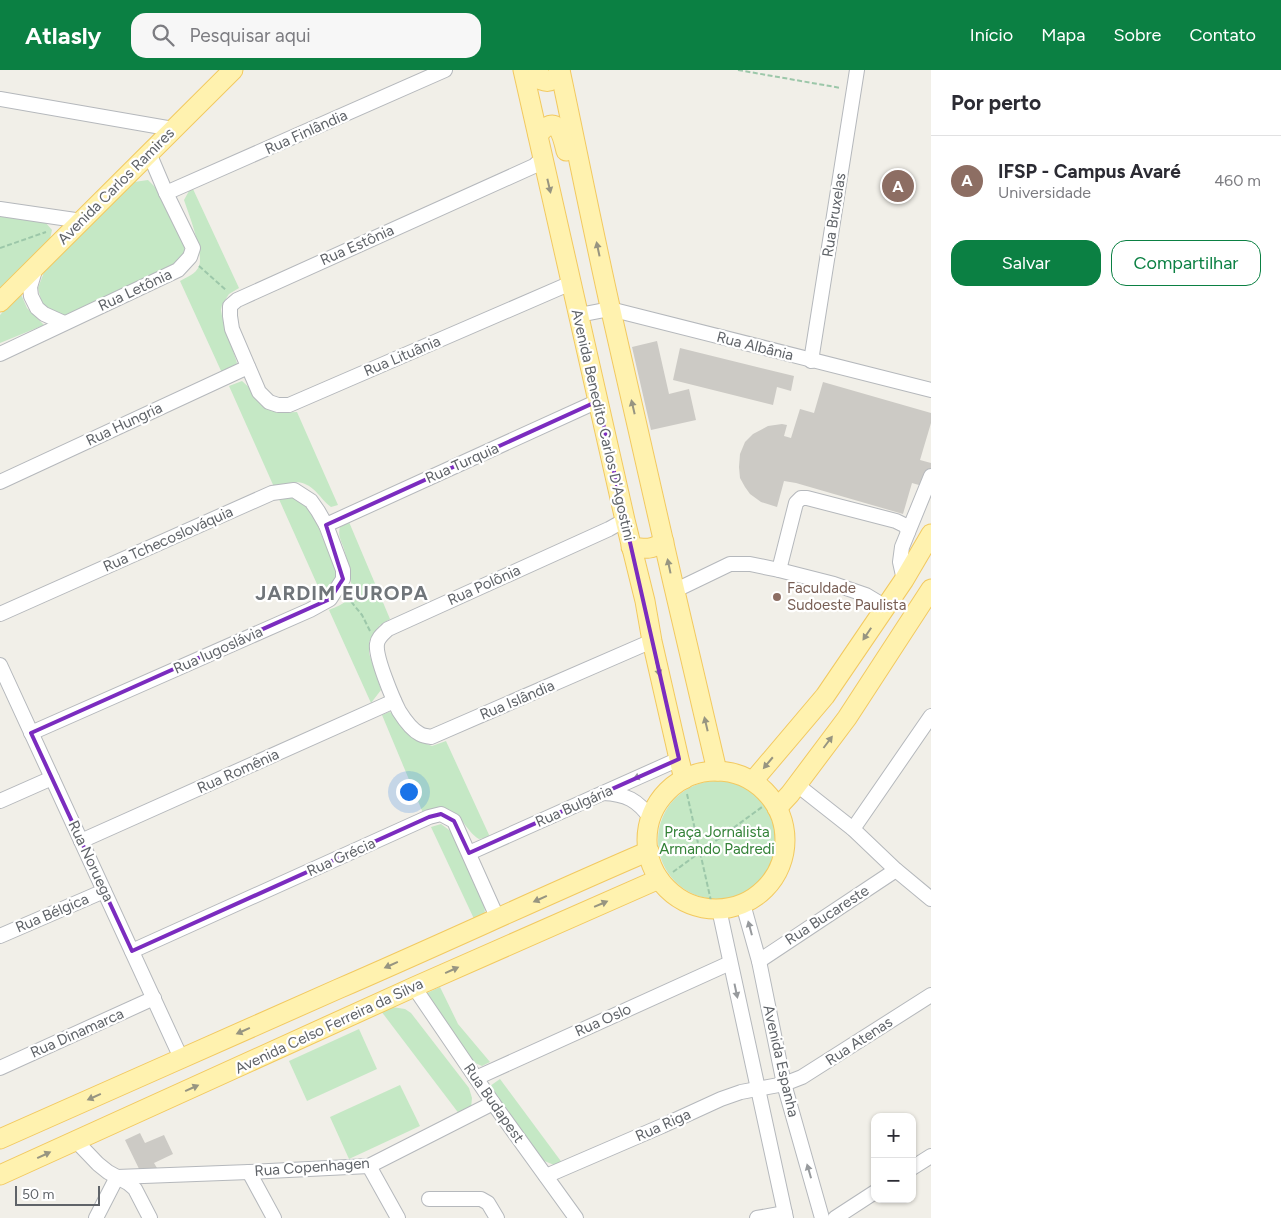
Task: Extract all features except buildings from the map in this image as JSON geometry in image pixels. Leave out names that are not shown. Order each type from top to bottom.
[{"type":"main road","name":"Avenida Carlos Ramires","points":[[0,302],[233,70]]},
{"type":"main road","name":"Avenida Benedito Carlos D'Agostini","points":[[523,70],[684,779]]},
{"type":"main road","points":[[538,70],[541,80],[546,82],[557,76],[560,70]]},
{"type":"main road","points":[[560,70],[610,309],[674,590],[718,771]]},
{"type":"main road","points":[[538,134],[549,125],[558,128],[574,171],[582,176]]},
{"type":"main road","points":[[753,781],[825,696],[904,580],[931,534]]},
{"type":"main road","points":[[631,547],[654,548],[664,542]]},
{"type":"main road","points":[[774,804],[796,784],[847,718],[927,594],[909,580],[904,580]]},
{"type":"main road","points":[[645,602],[654,591],[663,588],[674,590]]},
{"type":"main road","points":[[718,771],[734,774],[753,781],[765,792],[774,804],[784,830],[784,853],[777,874],[762,892],[743,904],[732,908],[716,909],[702,908],[685,902],[671,892],[660,880],[652,866],[648,851],[648,835],[651,819],[658,803],[670,789],[684,779],[700,773],[718,771]]},
{"type":"main road","name":"Avenida Celso Ferreira da Silva","points":[[0,1139],[648,851]]},
{"type":"main road","name":"Avenida Celso Ferreira da Silva","points":[[0,1175],[414,987],[660,880]]},
{"type":"main road","points":[[338,989],[334,1001],[338,1012],[344,1016],[351,1016]]},
{"type":"main road","points":[[283,1012],[295,1016],[302,1025],[298,1040]]},
{"type":"street","name":"Rua Finlândia","points":[[166,193],[445,70]]},
{"type":"street","name":"Rua Bruxelas","points":[[812,360],[857,70]]},
{"type":"street","points":[[0,100],[173,129]]},
{"type":"street","points":[[148,153],[193,248],[190,257]]},
{"type":"street","name":"Rua Estônia","points":[[237,300],[534,166],[543,158]]},
{"type":"street","points":[[0,209],[82,221]]},
{"type":"street","name":"Rua Letônia","points":[[0,354],[178,270],[190,257]]},
{"type":"street","points":[[36,266],[30,287],[37,308],[44,314],[64,323]]},
{"type":"street","name":"Rua Lituânia","points":[[248,367],[259,392],[269,402],[278,405],[289,405],[571,283]]},
{"type":"street","points":[[237,300],[230,306],[232,329],[248,367]]},
{"type":"street","name":"Rua Albânia","points":[[578,315],[610,309],[931,390]]},
{"type":"street","name":"Rua Hungria","points":[[0,482],[248,367]]},
{"type":"street","name":"Rua Turquia","points":[[326,525],[598,401]]},
{"type":"street","points":[[904,580],[900,556],[902,547],[931,476]]},
{"type":"street","name":"Rua Tchecoslováquia","points":[[0,614],[272,493],[294,490],[311,501],[326,525]]},
{"type":"street","points":[[779,570],[796,503],[801,498],[896,521],[906,526],[908,532]]},
{"type":"street","name":"Rua Polônia","points":[[376,646],[380,636],[388,629],[625,520]]},
{"type":"street","points":[[326,525],[343,570],[343,579],[330,599]]},
{"type":"street","points":[[674,590],[730,564],[750,564],[834,584],[866,595],[886,607]]},
{"type":"street","name":"Rua Iugoslávia","points":[[31,733],[310,610],[330,599]]},
{"type":"street","name":"Rua Islândia","points":[[394,701],[400,713],[415,730],[421,735],[431,737],[652,641]]},
{"type":"street","points":[[376,646],[378,658],[394,701]]},
{"type":"street","name":"Rua Noruega","points":[[1,668],[181,1058]]},
{"type":"street","name":"Rua Romênia","points":[[81,841],[394,701]]},
{"type":"street","points":[[853,829],[931,716]]},
{"type":"street","name":"Rua Bulgária","points":[[469,854],[679,759]]},
{"type":"street","points":[[0,801],[52,778]]},
{"type":"street","points":[[796,784],[853,829],[896,870],[931,899]]},
{"type":"street","points":[[602,793],[617,794],[634,800],[644,808],[651,819]]},
{"type":"street","name":"Rua Grécia","points":[[132,952],[429,817],[441,814],[454,821],[497,917]]},
{"type":"street","name":"Rua Bucareste","points":[[759,960],[896,870]]},
{"type":"street","name":"Rua Bélgica","points":[[0,936],[104,891]]},
{"type":"street","name":"Avenida Espanha","points":[[743,904],[759,960],[784,1084],[822,1218]]},
{"type":"street","name":"Avenida Espanha","points":[[716,909],[730,963],[785,1215]]},
{"type":"street","name":"Rua Oslo","points":[[476,1078],[730,963]]},
{"type":"street","name":"Rua Budapest","points":[[414,987],[493,1103],[576,1218]]},
{"type":"street","name":"Rua Atenas","points":[[784,1084],[802,1077],[931,995]]},
{"type":"street","name":"Rua Dinamarca","points":[[0,1068],[154,998]]},
{"type":"street","name":"Rua Riga","points":[[546,1176],[721,1099],[741,1092],[784,1084]]},
{"type":"street","name":"Rua Copenhagen","points":[[117,1178],[369,1166],[493,1103]]},
{"type":"street","points":[[75,1140],[98,1164],[135,1189],[150,1218]]},
{"type":"street","points":[[916,1165],[931,1156]]},
{"type":"street","points":[[369,1166],[398,1218]]},
{"type":"street","points":[[249,1172],[274,1218]]},
{"type":"street","points":[[96,1218],[117,1178]]},
{"type":"street","points":[[835,1218],[871,1195]]},
{"type":"street","points":[[430,1199],[481,1199],[488,1203],[497,1218]]},
{"type":"street","points":[[757,1218],[785,1215]]},
{"type":"path","points":[[738,70],[854,90]]},
{"type":"path","points":[[0,248],[46,234],[44,228]]},
{"type":"path","points":[[190,257],[237,300]]},
{"type":"path","points":[[330,599],[349,599],[362,615],[376,646]]},
{"type":"path","points":[[684,779],[700,852],[716,909]]},
{"type":"path","points":[[660,880],[774,804]]},
{"type":"highlighted area","points":[[598,401],[679,759],[469,853],[454,821],[441,814],[429,817],[132,951],[31,733],[330,599],[343,579],[326,525]]},
{"type":"green space","points":[[148,180],[159,191],[183,239],[185,252],[178,264],[63,316],[54,314],[42,304],[38,288],[44,272],[134,182]]},
{"type":"green space","points":[[193,189],[239,288],[229,294],[221,310],[237,363],[235,368],[222,373],[180,281],[196,271],[200,260],[195,234],[184,200],[189,191]]},
{"type":"green space","points":[[0,215],[45,222],[52,230],[49,243],[0,290]]},
{"type":"green space","points":[[20,292],[27,308],[44,325],[0,343],[0,315]]},
{"type":"green space","points":[[242,381],[277,413],[297,412],[338,505],[331,507],[304,483],[294,482],[274,487],[229,386]]},
{"type":"green space","points":[[278,497],[293,497],[311,509],[337,573],[333,581],[321,593]]},
{"type":"green space","points":[[349,522],[390,619],[380,625],[369,642],[369,653],[381,690],[371,703],[329,610],[345,602],[351,594],[350,572],[339,532],[340,527]]},
{"type":"green space","points":[[389,712],[395,714],[422,742],[432,746],[446,741],[490,837],[479,839],[457,815],[446,808],[423,813],[382,715]]},
{"type":"green space","name":"Praça Jornalista Armando Padredi","points":[[717,781],[740,786],[759,798],[771,817],[776,840],[771,863],[759,882],[740,894],[717,899],[694,894],[675,882],[663,863],[658,840],[663,817],[675,798],[694,786]]},
{"type":"green space","points":[[441,824],[457,836],[484,898],[485,915],[475,921],[431,827]]},
{"type":"green space","points":[[440,987],[458,1024],[490,1062],[482,1066],[466,1059],[427,1004],[427,993]]},
{"type":"green space","points":[[392,1007],[405,1009],[411,1013],[469,1088],[472,1098],[471,1108],[460,1115],[381,1011]]},
{"type":"green space","points":[[359,1029],[377,1069],[307,1101],[289,1061]]},
{"type":"green space","points":[[500,1079],[563,1164],[554,1165],[542,1160],[491,1095],[490,1086]]},
{"type":"green space","points":[[400,1085],[420,1126],[349,1159],[330,1117]]},
{"type":"place","name":"IFSP - Campus Avaré","points":[[898,186]]},
{"type":"place","name":"Faculdade Sudoeste Paulista","points":[[777,597]]},
{"type":"district","name":"JARDIM EUROPA","points":[[342,593]]}]
